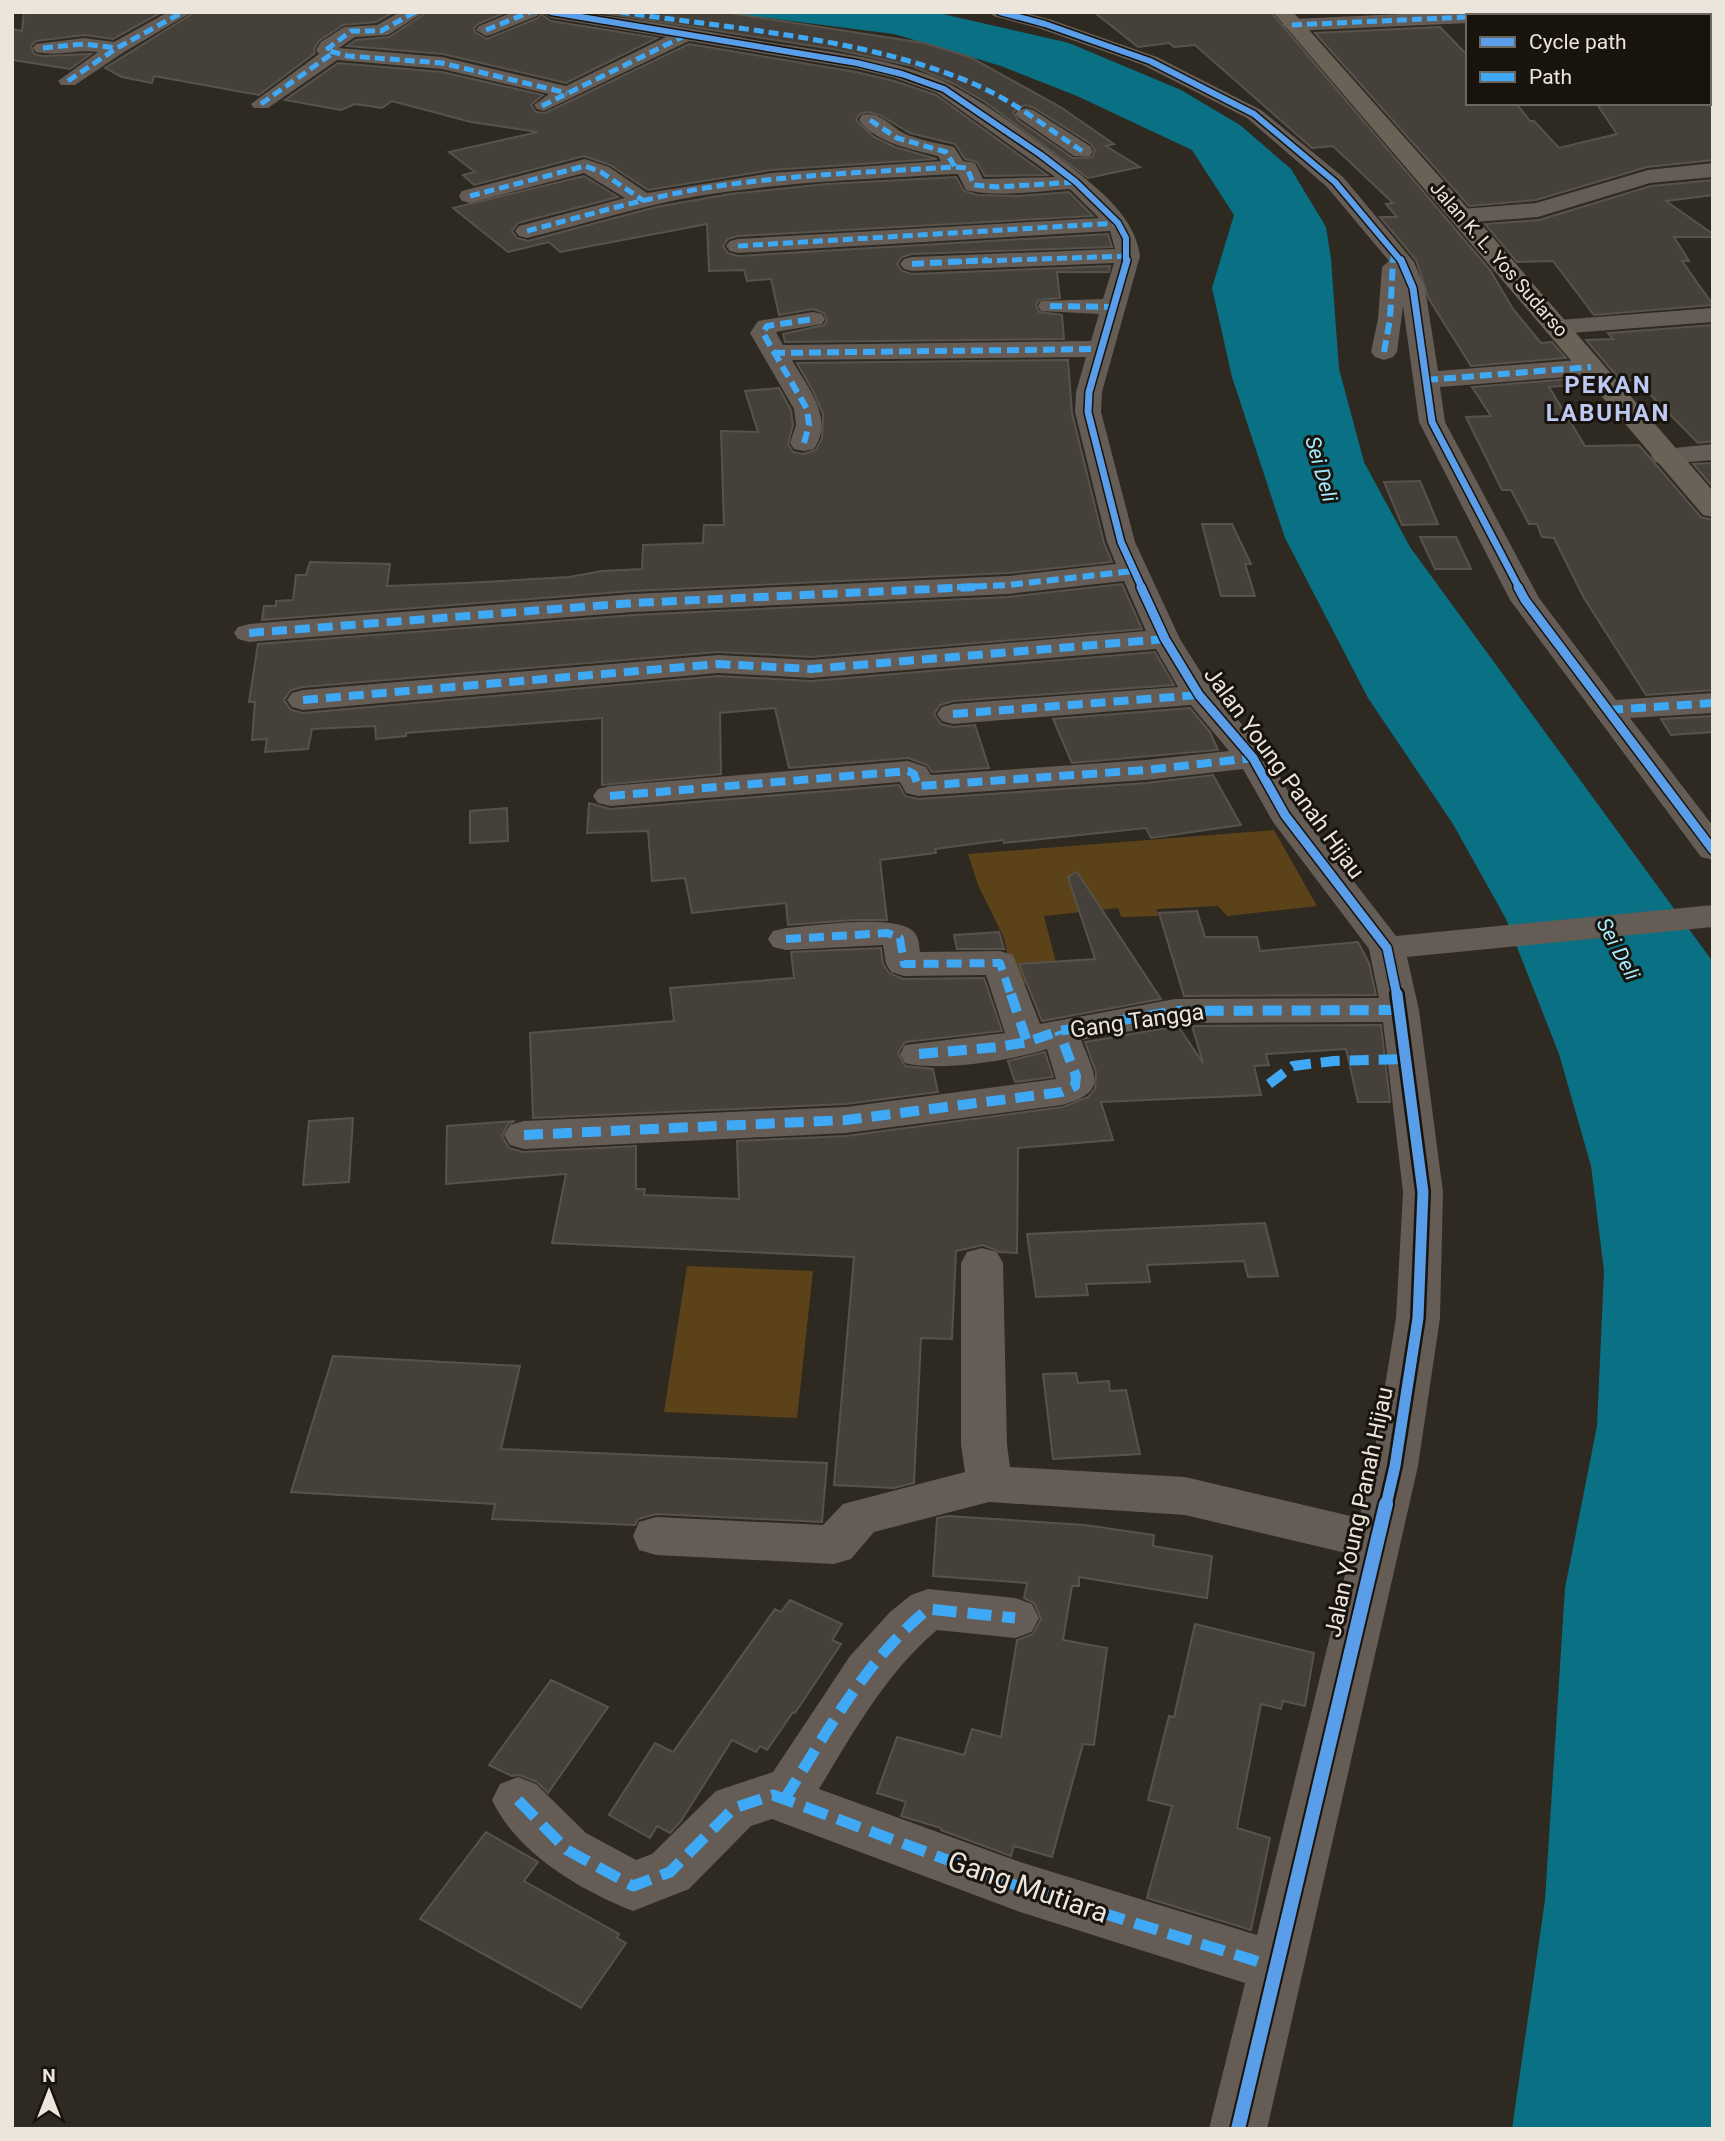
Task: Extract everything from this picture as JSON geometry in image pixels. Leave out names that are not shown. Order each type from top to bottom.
[{"type":"highway","name":"Jalan K. L. Yos Sudarso","points":[[1287,18],[1462,216],[1713,509]]},
{"type":"street","points":[[68,81],[117,47],[183,12]]},
{"type":"street","points":[[415,12],[381,31],[348,32],[326,50],[333,53],[461,66],[504,74],[567,93]]},
{"type":"street","points":[[486,30],[530,12]]},
{"type":"street","points":[[551,12],[857,63],[902,74],[944,89],[1079,166]]},
{"type":"street","points":[[620,12],[778,35],[910,63],[971,83],[1079,166],[1118,223],[1126,238],[1128,256],[912,264]]},
{"type":"street","points":[[1000,12],[1045,24],[1150,61],[1254,114],[1335,182],[1394,251],[1413,288],[1432,422],[1525,600],[1713,850]]},
{"type":"street","points":[[1651,12],[1674,14]]},
{"type":"street","points":[[1287,18],[1466,18]]},
{"type":"street","points":[[542,106],[687,35]]},
{"type":"street","points":[[43,48],[84,44],[117,47]]},
{"type":"street","points":[[261,104],[333,53]]},
{"type":"street","points":[[870,120],[897,138],[946,152],[955,167]]},
{"type":"street","points":[[470,196],[585,166],[601,172],[644,201]]},
{"type":"street","points":[[527,231],[644,201],[749,183],[955,167],[967,168],[974,184],[997,187],[1079,166]]},
{"type":"street","points":[[1462,216],[1538,210],[1648,177],[1713,170]]},
{"type":"street","points":[[738,246],[1118,223]]},
{"type":"street","points":[[1384,352],[1390,319],[1394,251]]},
{"type":"street","name":"Jalan Young Panah Hijau","points":[[1128,256],[1100,349],[1089,392],[1088,412],[1121,542],[1165,639],[1199,695],[1253,758],[1285,814],[1401,946],[1400,1010],[1423,1192],[1418,1318],[1395,1466],[1238,2129]]},
{"type":"street","points":[[1050,306],[1112,307]]},
{"type":"street","points":[[1558,327],[1713,315]]},
{"type":"street","points":[[804,443],[809,425],[807,410],[763,334],[767,326],[813,319]]},
{"type":"street","points":[[773,353],[1100,349]]},
{"type":"street","points":[[1426,380],[1591,367]]},
{"type":"street","points":[[1665,456],[1713,452]]},
{"type":"street","points":[[249,633],[633,603],[1008,585],[1133,571]]},
{"type":"street","points":[[303,699],[718,664],[811,669],[1165,639]]},
{"type":"street","points":[[953,715],[1199,695]]},
{"type":"street","points":[[1608,710],[1713,703]]},
{"type":"street","points":[[610,796],[908,771],[914,774],[918,786],[1146,770],[1253,758]]},
{"type":"street","points":[[1401,946],[1713,916]]},
{"type":"street","points":[[524,1135],[846,1120],[1062,1092],[1075,1086],[1076,1076],[1043,1037],[1000,962],[904,964],[900,938],[887,933],[786,939]]},
{"type":"street","name":"Gang Tangga","points":[[919,1054],[1043,1037],[1175,1011],[1400,1010]]},
{"type":"street","points":[[982,1263],[984,1445],[989,1484]]},
{"type":"street","points":[[656,1536],[834,1545],[859,1517],[989,1484],[1185,1496],[1315,1525],[1376,1544]]},
{"type":"street","points":[[519,1800],[567,1850],[632,1886],[670,1872],[734,1808],[773,1795],[784,1800],[849,1699],[904,1626],[928,1609],[1015,1618]]},
{"type":"street","name":"Gang Mutiara","points":[[784,1800],[1020,1887],[1275,1967]]},
{"type":"shaded area","points":[[1274,830],[1317,906],[1227,916],[1218,906],[1157,909],[1158,916],[1121,917],[1118,908],[1044,916],[1061,982],[1014,984],[1004,938],[978,885],[968,854]]},
{"type":"shaded area","points":[[687,1266],[813,1271],[797,1418],[664,1412]]},
{"type":"water","name":"Sei Deli","points":[[720,12],[934,12],[1069,43],[1181,90],[1240,125],[1291,169],[1326,227],[1339,369],[1364,462],[1410,547],[1713,962],[1713,2129],[1512,2129],[1545,1900],[1565,1588],[1597,1426],[1604,1271],[1591,1166],[1559,1054],[1506,919],[1453,824],[1368,698],[1285,538],[1232,377],[1212,288],[1234,215],[1192,150],[1077,96],[1001,66],[894,34]]},
{"type":"building","points":[[24,12],[162,12],[113,39],[84,35],[36,41],[31,46],[34,54],[43,56],[91,54],[70,69],[12,60],[12,29],[22,31]]},
{"type":"building","points":[[195,12],[394,12],[376,22],[343,25],[319,41],[314,49],[315,53],[259,95],[154,76],[152,83],[122,77],[105,68]]},
{"type":"building","points":[[427,12],[506,12],[474,28],[475,32],[487,39],[538,18],[541,14],[551,21],[657,38],[566,83],[443,54],[347,46],[356,40],[389,37]]},
{"type":"building","points":[[597,12],[723,12],[924,43],[970,57],[1062,108],[1114,144],[1106,146],[1140,167],[1088,178],[985,102],[954,84],[912,66],[838,50]],"holes":[[[1025,105],[1091,144],[1095,150],[1092,157],[1073,158],[1018,120],[1013,112]]]},
{"type":"building","points":[[1094,12],[1271,12],[1490,270],[1513,309],[1541,343],[1552,342],[1566,358],[1471,366],[1429,299],[1416,260],[1380,217],[1397,217],[1386,204],[1393,203],[1333,146],[1312,148],[1195,45],[1174,47],[1169,43],[1138,47]]},
{"type":"building","points":[[1440,27],[1466,54],[1466,105],[1518,105],[1530,121],[1534,121],[1559,148],[1617,134],[1597,105],[1713,103],[1713,160],[1647,167],[1536,200],[1469,206],[1315,33]]},
{"type":"building","points":[[689,44],[856,72],[936,95],[1047,175],[985,176],[977,162],[965,159],[955,144],[910,133],[880,115],[868,112],[860,114],[856,120],[874,137],[895,147],[937,159],[771,170],[648,190],[610,165],[584,156],[474,185],[463,175],[475,172],[449,152],[538,132],[471,122],[392,101],[382,108],[355,104],[341,110],[285,100],[338,63],[442,72],[543,95],[531,105],[536,112],[545,113]]},
{"type":"building","points":[[584,176],[618,197],[518,223],[512,231],[517,238],[528,241],[656,207],[730,194],[826,184],[956,177],[964,191],[978,195],[1018,196],[1069,192],[1093,216],[738,236],[728,239],[723,246],[728,253],[738,256],[1108,234],[1112,247],[912,254],[902,257],[897,264],[902,271],[912,274],[1110,266],[1109,272],[1057,272],[1060,298],[1039,300],[1036,305],[1039,312],[1062,315],[1064,339],[785,342],[783,334],[824,325],[827,320],[824,313],[813,309],[779,315],[771,279],[747,281],[744,270],[709,271],[707,224],[560,252],[549,242],[508,252],[453,208]]},
{"type":"building","points":[[1713,180],[1713,195],[1666,201],[1713,234],[1713,237],[1674,237],[1689,261],[1682,261],[1713,305],[1594,315],[1553,261],[1517,262],[1485,224],[1539,220],[1651,186]]},
{"type":"building","points":[[1713,325],[1713,441],[1698,443],[1636,380],[1621,381],[1586,340],[1613,339],[1608,333]]},
{"type":"building","points":[[1068,360],[1072,413],[1104,543],[1112,562],[1008,573],[633,591],[262,620],[264,606],[276,606],[276,601],[293,600],[296,575],[306,575],[310,562],[390,564],[387,586],[465,583],[569,577],[602,571],[642,569],[643,545],[703,543],[704,525],[724,525],[721,431],[758,432],[745,391],[779,388],[791,410],[793,425],[788,444],[793,452],[803,454],[816,450],[822,438],[823,414],[797,363]]},
{"type":"building","points":[[1583,378],[1587,384],[1549,387],[1585,446],[1639,445],[1701,517],[1713,520],[1713,690],[1646,695],[1584,598],[1554,538],[1542,537],[1537,524],[1529,524],[1511,490],[1502,490],[1466,417],[1491,416],[1472,387]]},
{"type":"building","points":[[1713,463],[1713,487],[1693,464]]},
{"type":"building","points":[[1420,481],[1438,524],[1402,525],[1384,482]]},
{"type":"building","points":[[1202,524],[1232,524],[1251,564],[1245,564],[1255,596],[1221,596]]},
{"type":"building","points":[[1420,537],[1456,537],[1471,569],[1435,569]]},
{"type":"building","points":[[1122,584],[1142,629],[811,657],[718,652],[303,687],[291,690],[284,700],[291,710],[303,713],[718,676],[811,681],[1155,652],[1174,685],[953,701],[940,705],[934,714],[941,724],[953,727],[975,725],[989,768],[932,772],[927,765],[908,758],[789,768],[775,708],[720,713],[721,774],[602,785],[602,718],[406,733],[406,736],[376,739],[375,726],[312,729],[308,749],[265,752],[267,739],[252,740],[255,702],[249,702],[258,644],[633,615],[1008,597]]},
{"type":"building","points":[[1190,708],[1210,732],[1218,750],[1072,763],[1053,719]]},
{"type":"building","points":[[1713,716],[1713,732],[1671,735],[1661,719]]},
{"type":"building","points":[[1213,775],[1241,825],[1151,838],[1146,828],[1004,843],[1003,840],[880,860],[887,920],[788,925],[786,903],[692,913],[685,878],[652,881],[648,831],[587,833],[589,803],[610,809],[899,785],[905,796],[918,799],[1146,783]]},
{"type":"building","points":[[507,808],[508,841],[470,843],[470,811]]},
{"type":"building","points":[[1077,872],[1161,999],[1042,1021],[1019,964],[1095,959],[1068,877]]},
{"type":"building","points":[[1197,911],[1205,937],[1257,937],[1260,951],[1358,942],[1369,963],[1376,995],[1184,996],[1159,913]]},
{"type":"building","points":[[999,932],[1004,949],[957,949],[954,935]]},
{"type":"building","points":[[881,948],[883,964],[889,973],[903,979],[984,978],[1002,1031],[905,1042],[898,1053],[905,1066],[933,1069],[938,1092],[846,1104],[533,1118],[530,1033],[674,1021],[670,988],[794,978],[791,952]]},
{"type":"building","points":[[1381,1025],[1390,1102],[1358,1102],[1346,1049],[1266,1054],[1269,1065],[1254,1066],[1261,1095],[1101,1102],[1113,1140],[1018,1148],[1017,1253],[1000,1252],[983,1245],[956,1251],[952,1339],[921,1338],[914,1483],[894,1488],[834,1485],[854,1257],[552,1243],[566,1174],[446,1184],[447,1126],[515,1121],[508,1124],[502,1136],[509,1148],[523,1152],[636,1146],[636,1189],[645,1189],[644,1195],[739,1199],[737,1141],[846,1136],[1063,1107],[1088,1097],[1095,1089],[1096,1072],[1085,1042],[1178,1026],[1203,1063],[1192,1026]]},
{"type":"building","points":[[1045,1052],[1053,1077],[1015,1082],[1008,1061]]},
{"type":"building","points":[[353,1118],[349,1182],[303,1185],[309,1121]]},
{"type":"building","points":[[1265,1223],[1278,1276],[1248,1277],[1244,1261],[1147,1265],[1150,1282],[1086,1284],[1088,1295],[1036,1297],[1027,1234]]},
{"type":"building","points":[[333,1356],[520,1366],[501,1449],[827,1463],[822,1522],[656,1514],[638,1519],[635,1525],[492,1519],[495,1504],[291,1492]]},
{"type":"building","points":[[1076,1373],[1078,1383],[1109,1381],[1110,1391],[1126,1390],[1140,1454],[1053,1459],[1043,1374]]},
{"type":"building","points":[[948,1516],[1085,1525],[1154,1535],[1153,1546],[1212,1556],[1207,1598],[1079,1577],[1079,1586],[1072,1586],[1063,1640],[1107,1648],[1094,1745],[1083,1744],[1052,1857],[1014,1846],[1011,1856],[941,1828],[901,1816],[906,1802],[877,1793],[897,1737],[964,1755],[972,1729],[1001,1737],[1017,1640],[1033,1634],[1041,1619],[1034,1603],[1024,1598],[1027,1583],[933,1576],[937,1518]]},
{"type":"building","points":[[790,1600],[842,1624],[832,1640],[841,1644],[767,1750],[760,1746],[756,1752],[732,1740],[681,1821],[670,1833],[657,1826],[650,1838],[609,1815],[655,1743],[673,1752],[775,1609],[781,1612]]},
{"type":"building","points":[[1195,1624],[1314,1653],[1305,1706],[1283,1701],[1281,1709],[1261,1704],[1237,1828],[1270,1838],[1251,1930],[1147,1898],[1172,1806],[1148,1800],[1169,1716],[1174,1717]]},
{"type":"building","points":[[551,1680],[608,1707],[548,1793],[537,1782],[519,1775],[512,1776],[489,1765]]},
{"type":"building","points":[[486,1832],[538,1862],[524,1881],[619,1934],[617,1938],[626,1943],[581,2008],[420,1919]]},
{"type":"marked path","points":[[68,81],[117,48],[183,12]]},
{"type":"marked path","points":[[415,12],[381,31],[351,31],[326,50],[348,56],[442,63],[567,93]]},
{"type":"marked path","points":[[486,30],[530,12]]},
{"type":"marked path","points":[[620,12],[841,46],[927,68],[984,88],[1082,151]]},
{"type":"marked path","points":[[1651,12],[1674,14]]},
{"type":"marked path","points":[[1292,25],[1466,17]]},
{"type":"marked path","points":[[542,106],[686,35]]},
{"type":"marked path","points":[[43,48],[84,44],[117,48]]},
{"type":"marked path","points":[[261,104],[333,53]]},
{"type":"marked path","points":[[870,120],[897,138],[946,152],[955,167]]},
{"type":"marked path","points":[[470,196],[585,166],[601,172],[644,201]]},
{"type":"marked path","points":[[527,231],[662,196],[734,184],[808,176],[955,167],[967,168],[974,185],[997,187],[1076,182]]},
{"type":"marked path","points":[[738,246],[1118,223]]},
{"type":"marked path","points":[[1384,352],[1390,319],[1393,254]]},
{"type":"marked path","points":[[912,264],[1128,256]]},
{"type":"marked path","points":[[1050,306],[1112,307]]},
{"type":"marked path","points":[[804,443],[809,425],[807,409],[763,333],[767,326],[813,319]]},
{"type":"marked path","points":[[773,353],[1100,349]]},
{"type":"marked path","points":[[1426,380],[1591,367]]},
{"type":"marked path","points":[[249,633],[633,603],[1008,585],[1133,571]]},
{"type":"marked path","points":[[303,700],[718,664],[811,669],[1165,639]]},
{"type":"marked path","points":[[953,714],[1199,695]]},
{"type":"marked path","points":[[1608,710],[1713,703]]},
{"type":"marked path","points":[[610,796],[908,771],[914,774],[918,786],[1146,770],[1253,758]]},
{"type":"marked path","points":[[786,939],[887,933],[900,938],[904,964],[1000,963],[1027,1042]]},
{"type":"marked path","points":[[919,1054],[998,1047],[1027,1042],[1059,1031],[1175,1011],[1400,1010]]},
{"type":"marked path","points":[[524,1135],[846,1120],[1062,1092],[1075,1086],[1076,1076],[1059,1031]]},
{"type":"marked path","points":[[1269,1084],[1293,1066],[1334,1061],[1406,1059]]},
{"type":"marked path","points":[[784,1800],[867,1671],[907,1626],[928,1609],[1015,1618]]},
{"type":"marked path","points":[[518,1800],[567,1850],[633,1886],[670,1872],[734,1808],[773,1795],[1020,1887],[1275,1967]]},
{"type":"cycle path","points":[[551,12],[857,63],[902,74],[944,89],[1041,155],[1076,182],[1118,223],[1126,238],[1128,256],[1089,392],[1088,412],[1121,542],[1165,639],[1199,695],[1253,758],[1285,815],[1387,948],[1400,1010],[1423,1192],[1418,1318],[1395,1466],[1238,2129]]},
{"type":"cycle path","points":[[1000,12],[1045,24],[1150,61],[1254,114],[1335,182],[1378,231],[1402,262],[1413,288],[1432,422],[1525,600],[1713,850]]},
{"type":"district","name":"PEKAN LABUHAN","points":[[1608,399]]}]
